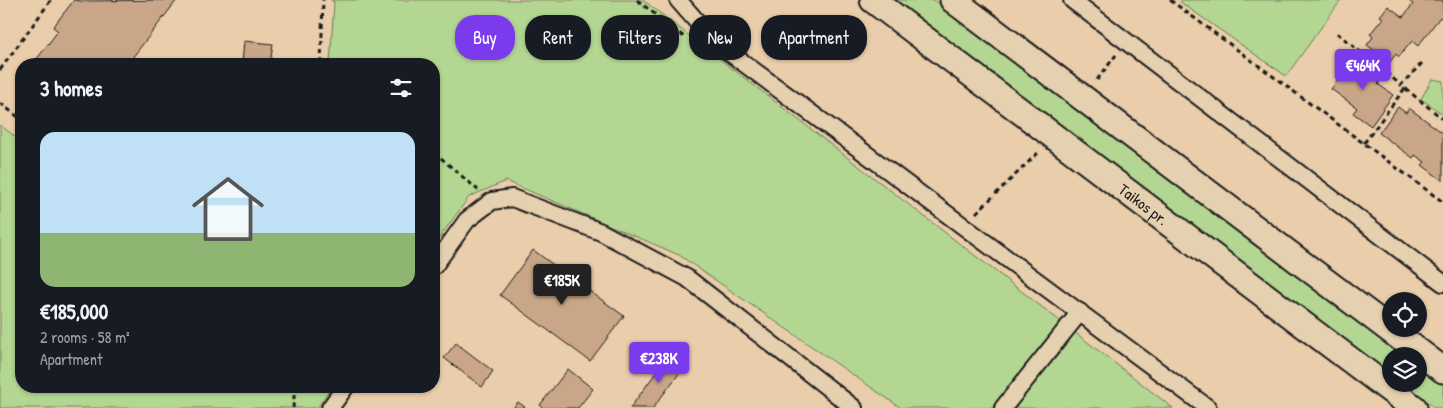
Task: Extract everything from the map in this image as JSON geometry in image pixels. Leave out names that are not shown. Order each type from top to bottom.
[{"type":"main road","name":"Taikos pr.","points":[[873,0],[1414,408]]},
{"type":"main road","points":[[953,0],[1443,370]]},
{"type":"street","points":[[678,0],[691,15]]},
{"type":"street","points":[[1072,0],[1255,142],[1443,283]]},
{"type":"street","points":[[740,60],[1208,408]]},
{"type":"street","points":[[440,258],[467,220],[492,201],[512,198],[601,232],[687,278],[854,408]]},
{"type":"street","points":[[1003,408],[1080,312]]},
{"type":"street","points":[[330,408],[341,393]]},
{"type":"path","points":[[0,70],[51,0]]},
{"type":"path","points":[[321,58],[323,0]]},
{"type":"path","points":[[637,0],[689,41]]},
{"type":"path","points":[[1170,0],[1443,202]]},
{"type":"path","points":[[1338,33],[1443,119]]},
{"type":"path","points":[[1401,85],[1422,63]]},
{"type":"path","points":[[1364,143],[1405,88]]},
{"type":"path","points":[[0,103],[15,114]]},
{"type":"path","points":[[440,157],[492,201]]},
{"type":"path","points":[[292,408],[293,393]]},
{"type":"green space","points":[[331,0],[643,0],[662,15],[601,15],[601,60],[679,60],[679,28],[689,35],[689,60],[721,60],[1173,408],[901,408],[679,255],[506,181],[469,197],[440,237],[440,58],[330,58],[334,2]]},
{"type":"green space","points":[[894,0],[934,0],[1395,347],[1382,347],[1382,368]]},
{"type":"green space","points":[[1182,0],[1341,0],[1286,76],[1180,2]]},
{"type":"green space","points":[[1432,79],[1443,81],[1443,114],[1421,99]]},
{"type":"green space","points":[[0,125],[15,136],[15,393],[327,393],[317,408],[0,408]]},
{"type":"green space","points":[[1427,371],[1443,383],[1443,408],[1435,408],[1414,392],[1427,392]]},
{"type":"building","points":[[74,0],[177,0],[132,58],[38,58],[58,31],[53,27]]},
{"type":"building","points":[[1410,0],[1443,0],[1443,19],[1440,17],[1418,46],[1412,41],[1399,57],[1396,54],[1390,62],[1367,45],[1373,37],[1370,34],[1383,18],[1380,16],[1388,6],[1403,17],[1413,4]]},
{"type":"building","points":[[244,41],[273,44],[271,58],[243,58]]},
{"type":"building","points":[[1355,57],[1383,77],[1378,84],[1393,95],[1371,126],[1353,113],[1357,108],[1331,89]]},
{"type":"building","points":[[1398,107],[1406,113],[1409,108],[1443,133],[1443,181],[1422,165],[1425,162],[1415,155],[1413,158],[1379,133]]},
{"type":"building","points":[[533,250],[624,316],[590,361],[500,295]]},
{"type":"building","points":[[456,343],[493,371],[482,387],[444,358]]},
{"type":"building","points":[[669,355],[684,367],[653,408],[630,408]]},
{"type":"building","points":[[568,369],[593,389],[578,408],[543,408],[540,405]]},
{"type":"building","points":[[518,402],[526,408],[513,408]]}]
